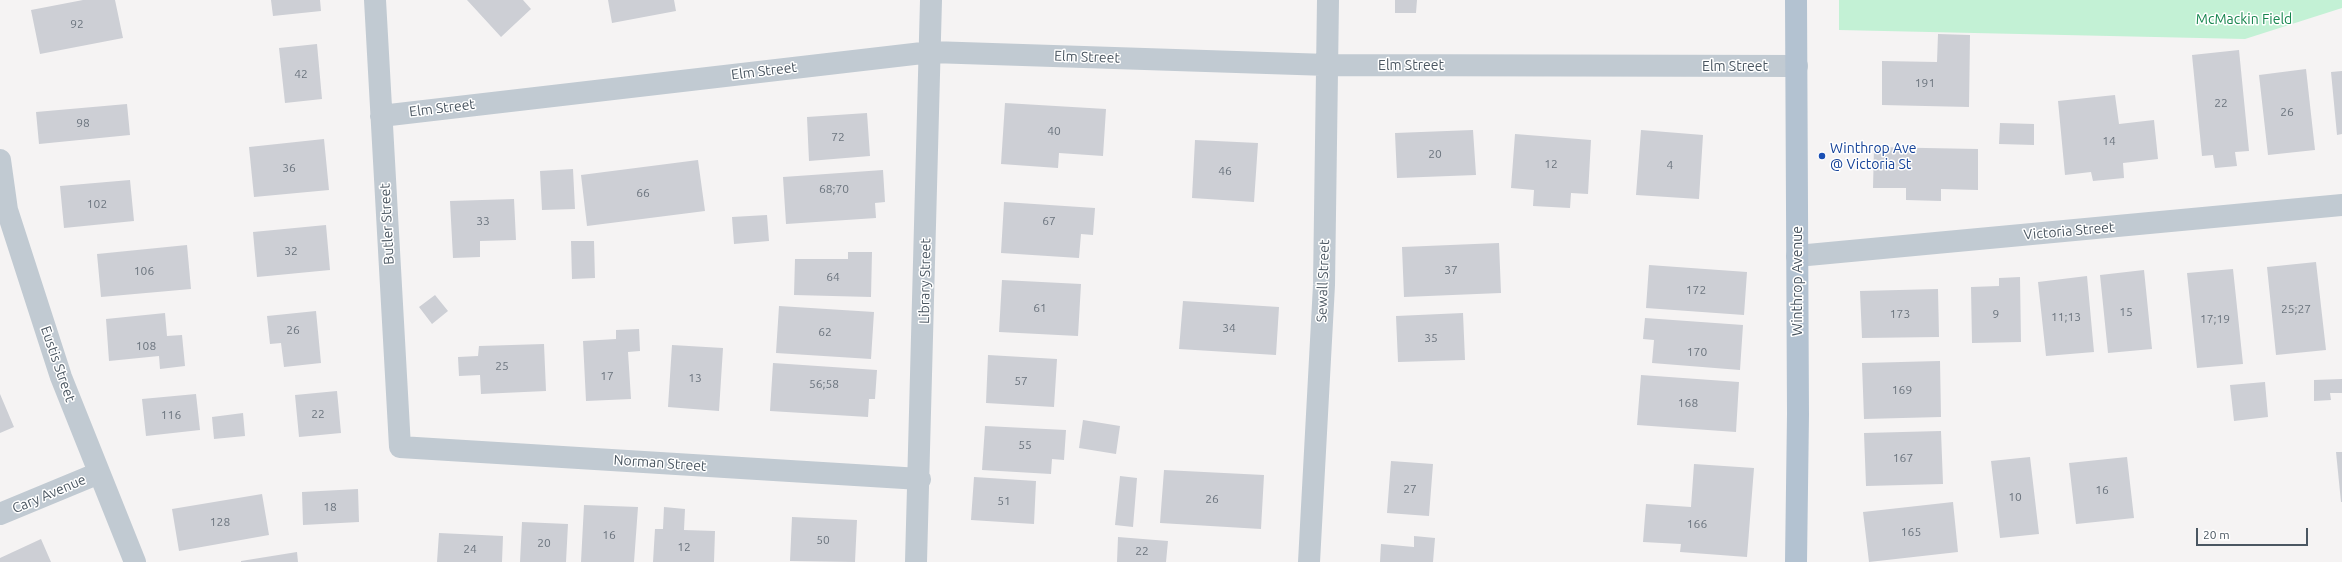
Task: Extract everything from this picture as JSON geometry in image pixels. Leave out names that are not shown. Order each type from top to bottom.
[{"type":"main road","name":"Winthrop Avenue","points":[[1796,0],[1798,435],[1796,562]]},
{"type":"street","name":"Butler Street","points":[[375,0],[400,447]]},
{"type":"street","name":"Library Street","points":[[916,562],[920,479],[931,0]]},
{"type":"street","name":"Sewall Street","points":[[1309,562],[1324,285],[1328,0]]},
{"type":"street","name":"Elm Street","points":[[381,116],[931,52],[1328,65],[1797,66]]},
{"type":"street","name":"Eustis Street","points":[[0,160],[7,210],[61,377],[135,562]]},
{"type":"street","name":"Victoria Street","points":[[1797,256],[2342,205]]},
{"type":"street","name":"Norman Street","points":[[400,447],[920,479]]},
{"type":"street","name":"Cary Avenue","points":[[0,514],[99,473]]},
{"type":"green space","name":"McMackin Field","points":[[1839,0],[2342,0],[2342,8],[2245,39],[1839,30]]},
{"type":"building","points":[[83,0],[115,0],[123,38],[40,54],[31,10]]},
{"type":"building","points":[[271,0],[320,0],[321,11],[273,16]]},
{"type":"building","points":[[467,0],[523,0],[531,9],[501,37]]},
{"type":"building","points":[[608,0],[674,0],[676,11],[612,23]]},
{"type":"building","points":[[1395,0],[1417,0],[1416,13],[1395,13]]},
{"type":"building","points":[[1938,34],[1970,35],[1969,107],[1882,105],[1882,61],[1937,62]]},
{"type":"building","points":[[317,44],[322,99],[285,103],[279,48]]},
{"type":"building","points":[[2239,50],[2249,151],[2235,152],[2237,166],[2215,168],[2213,155],[2202,156],[2192,55]]},
{"type":"building","points":[[2306,69],[2315,150],[2268,155],[2259,75]]},
{"type":"building","points":[[2342,71],[2342,134],[2337,135],[2331,72]]},
{"type":"building","points":[[2115,95],[2119,124],[2154,120],[2158,159],[2123,163],[2124,178],[2093,181],[2091,172],[2065,175],[2058,101]]},
{"type":"building","points":[[1005,103],[1106,109],[1103,156],[1059,153],[1058,168],[1001,164]]},
{"type":"building","points":[[127,104],[130,135],[39,144],[36,112]]},
{"type":"building","points":[[867,113],[870,156],[809,161],[807,117]]},
{"type":"building","points":[[2000,123],[2034,124],[2034,145],[1999,144]]},
{"type":"building","points":[[1473,130],[1476,175],[1397,178],[1395,133]]},
{"type":"building","points":[[1641,130],[1703,135],[1699,199],[1636,195]]},
{"type":"building","points":[[1515,134],[1591,140],[1588,194],[1571,193],[1570,208],[1533,206],[1534,190],[1511,188]]},
{"type":"building","points":[[324,139],[329,190],[254,197],[249,147]]},
{"type":"building","points":[[1195,140],[1258,143],[1254,202],[1192,198]]},
{"type":"building","points":[[1874,147],[1978,149],[1978,190],[1941,189],[1941,201],[1906,200],[1906,188],[1873,188]]},
{"type":"building","points":[[698,160],[705,211],[587,226],[581,175]]},
{"type":"building","points":[[573,169],[575,209],[542,210],[540,171]]},
{"type":"building","points":[[883,170],[885,202],[875,203],[876,218],[786,224],[783,177]]},
{"type":"building","points":[[130,180],[134,221],[64,228],[60,186]]},
{"type":"building","points":[[514,199],[516,240],[480,241],[480,257],[453,258],[450,201]]},
{"type":"building","points":[[1004,202],[1095,208],[1093,235],[1081,234],[1079,258],[1001,253]]},
{"type":"building","points":[[767,215],[769,241],[734,244],[732,217]]},
{"type":"building","points":[[326,225],[330,270],[257,277],[253,232]]},
{"type":"building","points":[[571,241],[594,241],[595,278],[572,279]]},
{"type":"building","points":[[1499,243],[1501,293],[1404,297],[1402,247]]},
{"type":"building","points":[[187,245],[191,289],[101,297],[97,254]]},
{"type":"building","points":[[848,252],[872,252],[871,297],[794,295],[795,259],[848,259]]},
{"type":"building","points":[[2316,262],[2326,350],[2276,355],[2267,267]]},
{"type":"building","points":[[1649,265],[1747,272],[1744,315],[1646,308]]},
{"type":"building","points":[[2233,269],[2243,364],[2197,368],[2187,273]]},
{"type":"building","points":[[2144,270],[2152,349],[2108,353],[2100,275]]},
{"type":"building","points":[[2087,276],[2094,352],[2046,356],[2038,282]]},
{"type":"building","points":[[2020,277],[2021,342],[1972,343],[1971,287],[1999,286],[1999,278]]},
{"type":"building","points":[[1002,280],[1081,284],[1078,336],[999,332]]},
{"type":"building","points":[[1938,289],[1939,337],[1862,338],[1860,291]]},
{"type":"building","points":[[435,295],[448,311],[432,324],[419,307]]},
{"type":"building","points":[[1183,301],[1279,307],[1276,355],[1179,349]]},
{"type":"building","points":[[779,306],[874,312],[871,359],[776,353]]},
{"type":"building","points":[[316,311],[321,363],[284,367],[281,343],[270,344],[267,316]]},
{"type":"building","points":[[165,313],[167,336],[182,335],[185,366],[160,369],[159,356],[109,361],[106,319]]},
{"type":"building","points":[[1463,313],[1465,360],[1398,362],[1396,316]]},
{"type":"building","points":[[1645,318],[1743,325],[1740,370],[1652,363],[1654,340],[1643,339]]},
{"type":"building","points":[[639,329],[640,351],[628,352],[631,399],[586,401],[583,341],[616,339],[616,330]]},
{"type":"building","points":[[544,344],[546,391],[481,394],[480,375],[459,376],[458,357],[478,356],[479,346]]},
{"type":"building","points":[[672,345],[723,348],[719,411],[668,407]]},
{"type":"building","points":[[988,355],[1057,359],[1054,407],[986,403]]},
{"type":"building","points":[[1940,361],[1941,417],[1864,419],[1862,363]]},
{"type":"building","points":[[773,363],[877,370],[875,399],[869,399],[868,417],[770,411]]},
{"type":"building","points":[[1641,375],[1739,382],[1736,432],[1637,425]]},
{"type":"building","points":[[2342,379],[2342,393],[2330,393],[2331,400],[2314,401],[2314,380]]},
{"type":"building","points":[[2265,382],[2268,417],[2234,421],[2230,385]]},
{"type":"building","points":[[337,391],[341,433],[299,437],[295,395]]},
{"type":"building","points":[[0,394],[14,427],[0,433]]},
{"type":"building","points":[[196,394],[200,430],[146,436],[142,399]]},
{"type":"building","points":[[243,413],[245,436],[214,439],[212,417]]},
{"type":"building","points":[[1083,420],[1120,426],[1116,454],[1079,448]]},
{"type":"building","points":[[985,426],[1066,430],[1064,460],[1052,459],[1051,474],[982,470]]},
{"type":"building","points":[[1941,431],[1943,484],[1866,486],[1864,433]]},
{"type":"building","points":[[2336,452],[2342,452],[2342,502],[2341,502]]},
{"type":"building","points":[[2030,457],[2039,534],[2000,538],[1991,461]]},
{"type":"building","points":[[2127,457],[2134,518],[2076,524],[2069,463]]},
{"type":"building","points":[[1391,461],[1433,464],[1429,516],[1387,513]]},
{"type":"building","points":[[1694,464],[1754,468],[1747,557],[1680,552],[1681,544],[1643,542],[1646,504],[1691,507]]},
{"type":"building","points":[[1164,470],[1264,475],[1261,529],[1160,523]]},
{"type":"building","points":[[1120,476],[1137,478],[1133,527],[1115,525]]},
{"type":"building","points":[[974,477],[1036,481],[1034,524],[971,520]]},
{"type":"building","points":[[358,489],[359,522],[303,525],[302,492]]},
{"type":"building","points":[[262,494],[269,535],[179,551],[172,509]]},
{"type":"building","points":[[1953,502],[1958,552],[1869,562],[1863,512]]},
{"type":"building","points":[[584,505],[638,507],[634,562],[581,562]]},
{"type":"building","points":[[664,507],[685,509],[684,530],[715,531],[714,562],[653,562],[655,529],[663,529]]},
{"type":"building","points":[[792,517],[857,520],[855,562],[790,561]]},
{"type":"building","points":[[522,522],[568,524],[566,562],[520,562]]},
{"type":"building","points":[[439,533],[503,536],[502,562],[437,562]]},
{"type":"building","points":[[1414,536],[1435,538],[1433,562],[1380,562],[1381,544],[1414,547]]},
{"type":"building","points":[[1118,537],[1168,541],[1166,562],[1117,562]]},
{"type":"building","points":[[41,539],[51,562],[0,562],[0,558]]},
{"type":"building","points":[[297,552],[298,562],[241,562],[241,561]]},
{"type":"place","name":"Winthrop Ave @ Victoria St","points":[[1822,156]]}]
